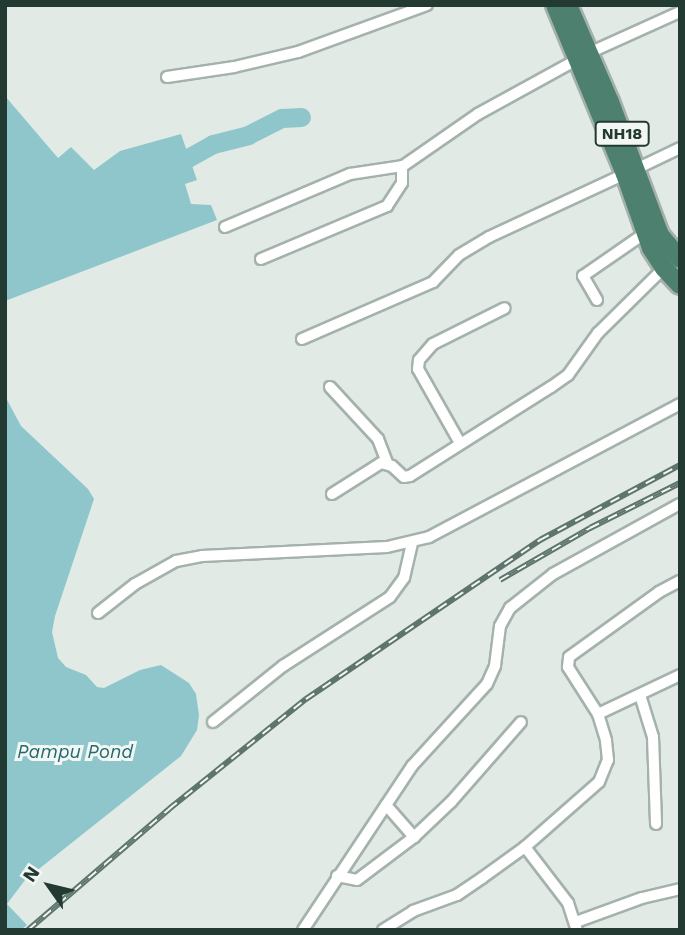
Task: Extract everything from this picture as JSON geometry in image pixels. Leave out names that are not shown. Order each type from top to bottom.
[{"type":"highway","name":"NH18","points":[[555,5],[584,56]]},
{"type":"highway","name":"NH18","points":[[568,5],[584,56],[680,285]]},
{"type":"highway","name":"NH18","points":[[631,172],[645,233],[672,264]]},
{"type":"street","points":[[167,77],[234,67],[298,52],[427,5]]},
{"type":"street","points":[[225,227],[350,174],[402,166],[478,114],[584,56],[680,12]]},
{"type":"street","points":[[302,339],[433,282],[459,255],[489,237],[680,148]]},
{"type":"street","points":[[261,259],[387,206],[402,183],[402,166]]},
{"type":"street","points":[[597,300],[583,276],[645,233]]},
{"type":"street","points":[[330,387],[378,439],[387,463],[404,477],[410,476],[568,375],[598,333],[672,264]]},
{"type":"street","points":[[460,443],[418,369],[419,360],[433,344],[505,308]]},
{"type":"street","points":[[98,613],[135,584],[176,561],[202,556],[387,547],[412,542],[462,520],[680,404]]},
{"type":"street","points":[[332,494],[381,463],[387,463]]},
{"type":"street","points":[[303,930],[386,805],[434,741],[487,684],[495,666],[500,626],[510,608],[553,574],[680,504]]},
{"type":"street","points":[[213,722],[283,666],[390,597],[404,578],[412,542]]},
{"type":"street","points":[[383,930],[413,911],[457,895],[525,847],[599,782],[606,772],[606,740],[598,714],[568,667],[569,657],[659,592],[680,581]]},
{"type":"street","points":[[598,714],[680,675]]},
{"type":"street","points":[[640,695],[653,737],[656,824]]},
{"type":"street","points":[[337,876],[357,880],[414,837],[451,802],[521,722]]},
{"type":"street","points":[[386,805],[414,837]]},
{"type":"street","points":[[525,847],[568,903],[576,926],[642,898],[680,889]]},
{"type":"water","points":[[5,96],[58,158],[71,147],[94,170],[120,151],[181,134],[197,180],[185,184],[191,204],[211,205],[217,220],[5,301]]},
{"type":"water","name":"Pampu Pond","points":[[5,396],[21,426],[88,489],[94,499],[55,616],[52,632],[58,658],[66,667],[86,675],[97,687],[104,688],[140,670],[161,665],[189,683],[196,694],[199,715],[197,730],[181,756],[25,880],[7,904],[27,925],[21,930],[5,930]]},
{"type":"waterway","points":[[168,169],[213,144],[248,135],[282,118],[301,117]]},
{"type":"railway","points":[[28,930],[169,809],[306,699],[540,540],[680,465]]},
{"type":"railway","points":[[500,580],[590,528],[680,483]]}]
